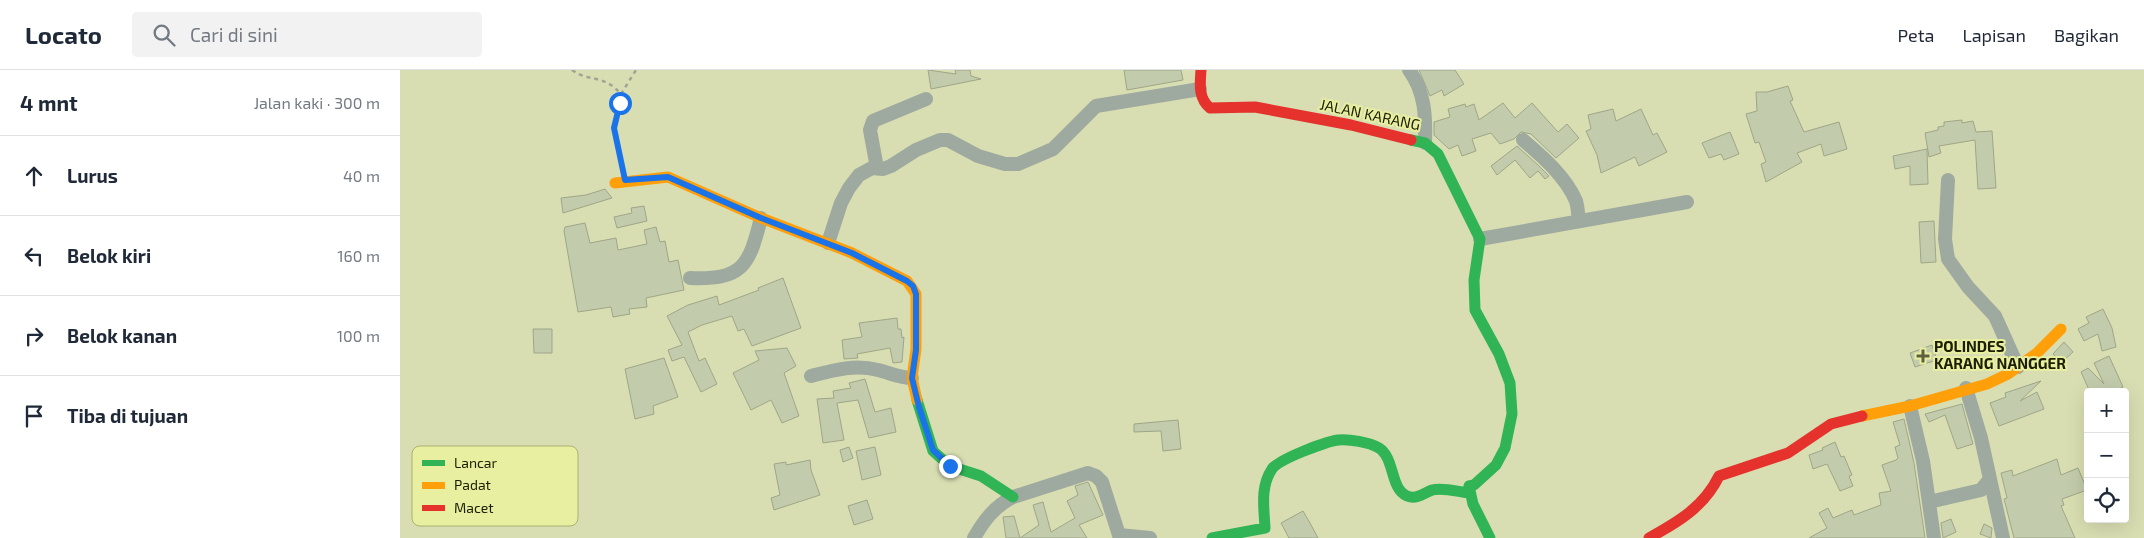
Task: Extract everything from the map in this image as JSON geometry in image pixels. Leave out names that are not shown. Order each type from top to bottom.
[{"type":"street","points":[[828,243],[841,203],[849,188],[859,175],[872,168],[891,166],[916,150],[940,140],[948,140],[978,156],[1005,164],[1018,164],[1053,149],[1096,106],[1200,89],[1201,70]]},
{"type":"street","points":[[1409,70],[1420,88],[1425,126],[1425,143]]},
{"type":"street","name":"JALAN KARANG","points":[[1200,89],[1204,103],[1210,108],[1255,107],[1351,124],[1425,143],[1438,154],[1480,239]]},
{"type":"street","points":[[877,168],[870,130],[873,121],[926,99]]},
{"type":"street","points":[[1523,140],[1539,153],[1567,186],[1576,202],[1579,221]]},
{"type":"street","points":[[620,181],[668,177],[761,218],[828,243],[883,269],[913,286],[916,294],[916,350],[912,378],[933,450],[950,466],[980,476],[1013,497]]},
{"type":"street","points":[[1948,180],[1945,239],[1948,258],[1968,287],[1995,316],[2018,367]]},
{"type":"street","points":[[1490,538],[1470,493],[1469,486],[1474,485],[1500,459],[1505,448],[1512,414],[1510,383],[1499,354],[1475,310],[1474,280],[1480,239],[1687,202]]},
{"type":"street","points":[[690,278],[715,279],[734,273],[743,266],[754,247],[761,218]]},
{"type":"street","points":[[1649,538],[1695,510],[1708,498],[1719,476],[1788,453],[1831,424],[1846,419],[1910,406],[1966,388],[1987,384],[2018,367],[2038,353],[2061,329]]},
{"type":"street","points":[[811,376],[845,367],[877,370],[891,375],[912,378]]},
{"type":"street","points":[[1966,388],[1981,438],[2003,538]]},
{"type":"street","points":[[1910,406],[1923,461],[1934,538]]},
{"type":"street","points":[[1212,538],[1266,533],[1263,488],[1273,467],[1290,457],[1337,440],[1351,440],[1379,448],[1386,456],[1401,492],[1408,497],[1418,497],[1432,490],[1439,489],[1470,493]]},
{"type":"street","points":[[974,538],[989,515],[1002,503],[1013,497],[1088,473],[1096,476],[1102,482],[1119,535],[1150,538]]},
{"type":"street","points":[[1929,502],[1981,490],[1990,479]]},
{"type":"path","points":[[572,70],[577,74],[606,81],[621,94]]},
{"type":"path","points":[[620,181],[614,128],[621,94],[636,70]]},
{"type":"building","points":[[928,70],[956,74],[955,70],[970,70],[971,76],[981,79],[931,89]]},
{"type":"building","points":[[1124,70],[1181,70],[1183,80],[1127,90]]},
{"type":"building","points":[[1419,70],[1455,70],[1464,84],[1444,96],[1442,90],[1430,96]]},
{"type":"building","points":[[1788,86],[1793,100],[1790,101],[1804,132],[1839,122],[1847,149],[1824,156],[1821,144],[1797,153],[1802,162],[1766,182],[1761,164],[1766,162],[1759,142],[1755,143],[1746,114],[1757,111],[1756,92],[1767,92]]},
{"type":"building","points":[[1503,103],[1515,118],[1532,103],[1558,132],[1567,124],[1579,138],[1556,158],[1531,134],[1521,132],[1514,139],[1500,144],[1491,133],[1472,139],[1476,151],[1462,156],[1458,145],[1449,149],[1434,135],[1434,122],[1450,117],[1448,109],[1465,104],[1466,107],[1474,104],[1479,120]]},
{"type":"building","points":[[1613,109],[1616,121],[1641,109],[1653,135],[1657,133],[1667,152],[1639,166],[1635,157],[1601,173],[1597,155],[1586,131],[1591,129],[1588,115]]},
{"type":"building","points":[[1962,120],[1962,123],[1973,121],[1976,132],[1992,131],[1996,188],[1978,189],[1975,140],[1939,146],[1941,153],[1929,157],[1925,133],[1938,130],[1938,127],[1944,126],[1944,122]]},
{"type":"building","points":[[1730,132],[1739,154],[1724,160],[1721,154],[1709,158],[1702,143]]},
{"type":"building","points":[[1517,146],[1549,176],[1545,179],[1538,171],[1530,178],[1515,160],[1497,175],[1491,166]]},
{"type":"building","points":[[1927,149],[1928,184],[1910,185],[1910,166],[1895,169],[1893,156]]},
{"type":"building","points":[[605,189],[612,198],[563,213],[561,198],[586,195]]},
{"type":"building","points":[[644,206],[647,221],[617,228],[614,217],[632,213],[631,208]]},
{"type":"building","points":[[1934,221],[1936,262],[1921,263],[1919,222]]},
{"type":"building","points":[[585,223],[590,243],[616,238],[618,250],[647,244],[644,230],[656,227],[660,242],[665,241],[669,262],[678,260],[684,290],[646,298],[647,307],[629,309],[630,314],[613,317],[611,307],[578,312],[564,231],[565,227]]},
{"type":"building","points":[[783,278],[801,328],[752,346],[744,329],[738,331],[732,316],[702,325],[688,332],[699,361],[705,358],[717,384],[701,392],[684,357],[672,361],[668,350],[682,345],[667,316],[688,305],[717,296],[719,305],[759,290],[758,288]]},
{"type":"building","points":[[2103,309],[2112,328],[2116,347],[2102,351],[2098,334],[2084,341],[2078,329],[2089,323],[2086,317]]},
{"type":"building","points":[[897,318],[898,329],[901,329],[902,338],[904,337],[902,362],[893,363],[890,348],[857,354],[858,358],[844,359],[842,340],[862,337],[859,323]]},
{"type":"building","points":[[533,329],[552,329],[552,353],[534,353]]},
{"type":"building","points":[[2064,342],[2073,352],[2061,363],[2053,354]]},
{"type":"building","name":"POLINDES KARANG NANGGER","points":[[1932,345],[1937,360],[1915,367],[1910,353]]},
{"type":"building","points":[[787,348],[796,366],[784,373],[799,416],[782,423],[771,400],[751,410],[733,373],[759,360],[755,351]]},
{"type":"building","points":[[2109,356],[2123,387],[2088,388],[2081,372],[2088,368],[2104,384],[2094,363]]},
{"type":"building","points":[[664,358],[678,397],[653,406],[654,414],[635,419],[625,369]]},
{"type":"building","points":[[865,379],[875,412],[891,408],[896,432],[869,438],[858,400],[837,403],[844,440],[823,443],[817,399],[834,398],[833,391],[851,388],[849,383]]},
{"type":"building","points":[[2041,381],[2020,401],[2037,392],[2044,409],[1999,426],[1990,403],[2006,397],[2005,393]]},
{"type":"building","points":[[1962,404],[1973,444],[1957,449],[1945,415],[1929,422],[1925,414]]},
{"type":"building","points":[[1904,419],[1914,463],[1925,538],[1809,538],[1827,528],[1819,513],[1828,508],[1833,518],[1852,510],[1854,515],[1881,505],[1879,493],[1891,491],[1882,465],[1898,458],[1895,447],[1900,445],[1893,422]]},
{"type":"building","points":[[1178,420],[1181,449],[1163,451],[1161,431],[1134,432],[1134,424]]},
{"type":"building","points":[[1835,442],[1841,457],[1844,456],[1852,475],[1849,476],[1853,486],[1840,491],[1827,464],[1813,469],[1809,455],[1823,450],[1822,448]]},
{"type":"building","points":[[849,447],[853,458],[843,462],[840,450]]},
{"type":"building","points":[[875,447],[881,475],[862,480],[856,451]]},
{"type":"building","points":[[2057,459],[2061,475],[2078,468],[2084,483],[2084,491],[2062,499],[2064,505],[2061,506],[2075,538],[2014,538],[2004,499],[2007,498],[2001,473],[2012,470],[2013,476]]},
{"type":"building","points":[[810,460],[811,470],[820,495],[774,510],[771,498],[780,495],[774,464],[786,462],[786,465]]},
{"type":"building","points":[[1088,482],[1103,515],[1079,525],[1087,538],[1020,538],[1039,525],[1033,505],[1043,502],[1051,532],[1075,518],[1067,501],[1078,495],[1075,486]]},
{"type":"building","points":[[867,500],[873,519],[854,525],[848,506]]},
{"type":"building","points":[[1303,511],[1318,538],[1289,538],[1281,523]]},
{"type":"building","points":[[1014,516],[1020,538],[1006,538],[1003,517]]},
{"type":"building","points":[[1951,519],[1956,532],[1943,538],[1941,523]]},
{"type":"building","points":[[1984,524],[1992,528],[1991,538],[1980,534]]},
{"type":"traffic: fast","points":[[1411,140],[1425,143],[1438,154],[1480,239],[1474,280],[1475,310],[1499,354],[1510,383],[1512,414],[1505,448],[1496,465],[1474,485],[1469,486],[1473,504],[1490,538]]},
{"type":"traffic: fast","points":[[917,400],[933,451],[950,466],[981,476],[1013,497]]},
{"type":"traffic: fast","points":[[1212,538],[1265,528],[1264,490],[1272,469],[1293,456],[1332,441],[1359,441],[1379,448],[1388,459],[1398,487],[1407,496],[1417,497],[1436,489],[1470,493]]},
{"type":"traffic: slow","points":[[615,183],[668,177],[761,218],[852,253],[907,281],[916,294],[916,349],[912,378],[917,400]]},
{"type":"traffic: slow","points":[[1862,416],[1910,406],[1987,384],[2008,374],[2037,353],[2061,329]]},
{"type":"traffic: jam","points":[[1201,70],[1200,86],[1203,100],[1210,108],[1255,107],[1351,125],[1411,140]]},
{"type":"traffic: jam","points":[[1649,538],[1689,513],[1706,497],[1719,476],[1788,453],[1831,424],[1862,416]]},
{"type":"place","name":"POLINDES KARANG NANGGER","points":[[1923,356]]},
{"type":"route","points":[[620,103],[614,128],[625,180],[659,176],[668,177],[761,218],[852,253],[907,281],[913,286],[916,294],[916,350],[912,378],[933,450],[950,466]]}]
